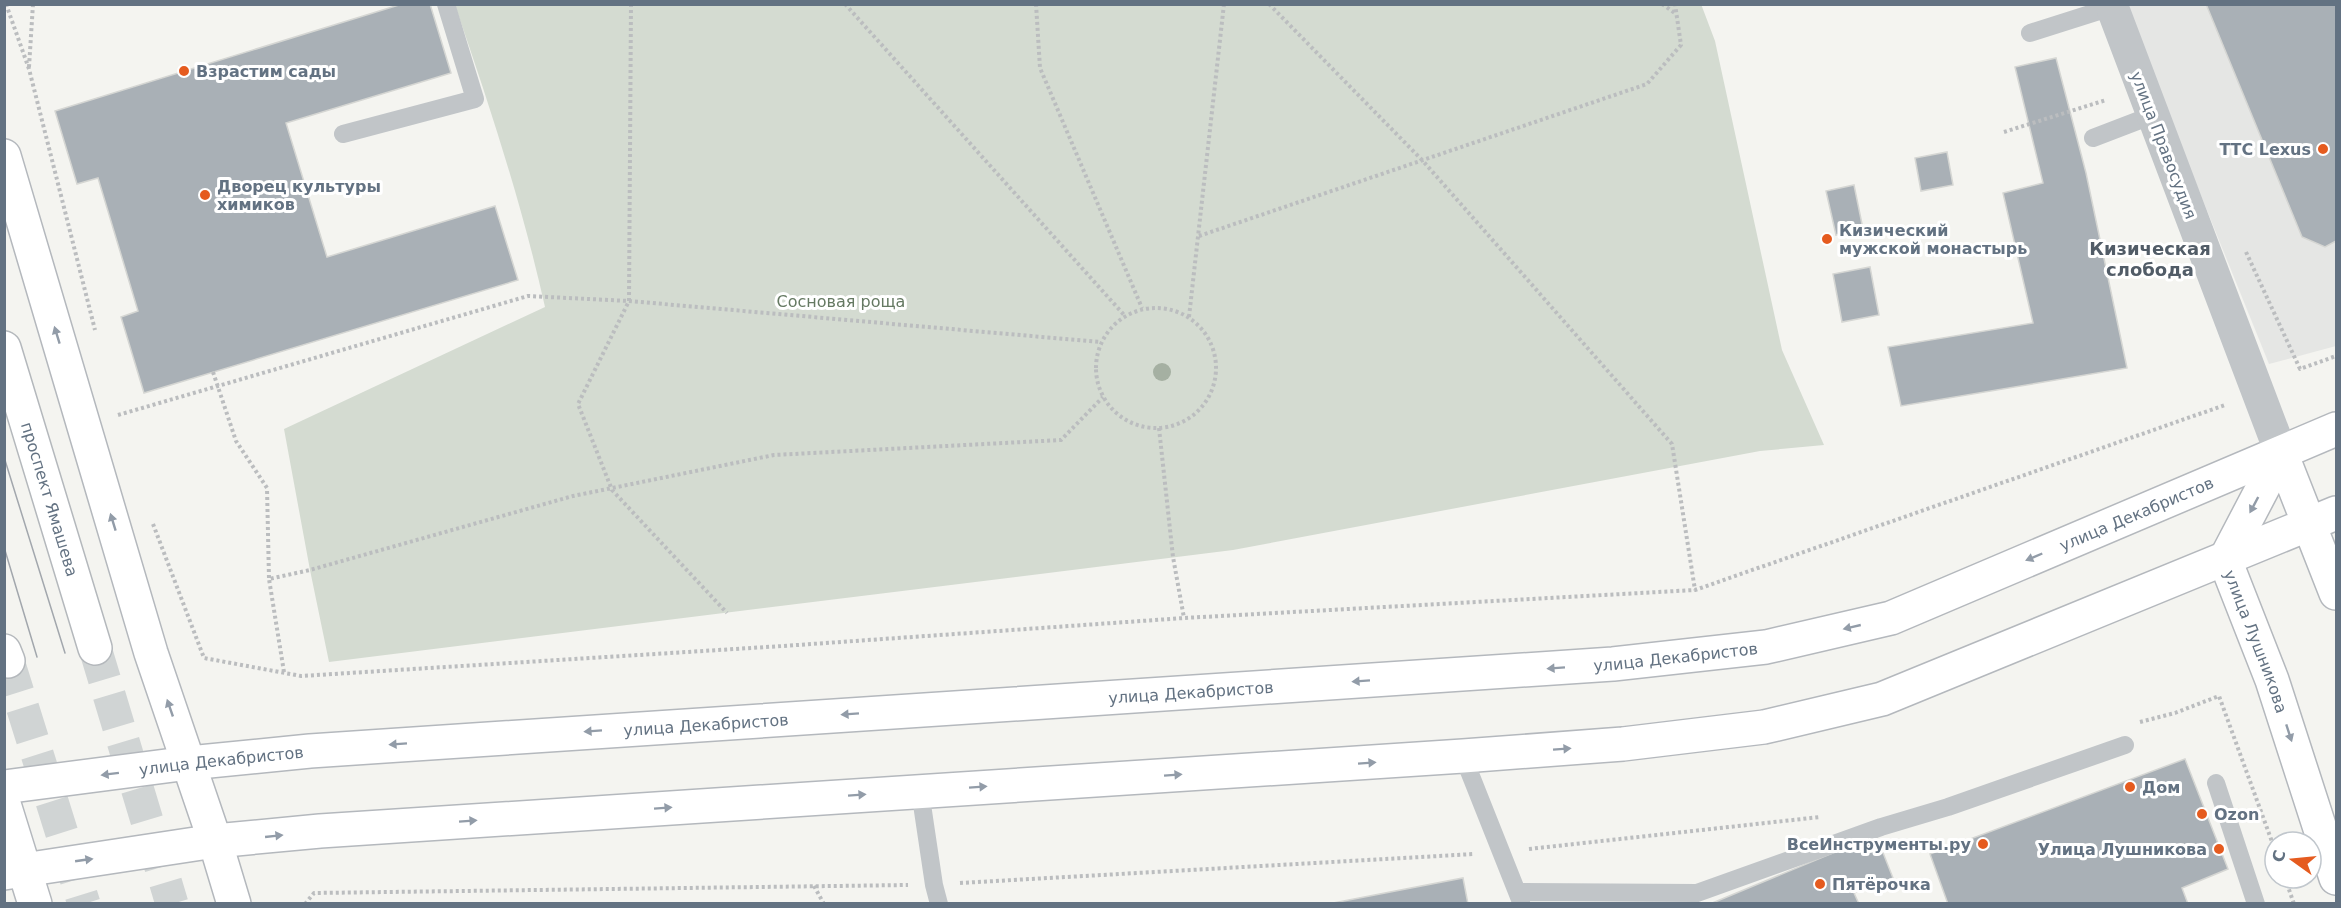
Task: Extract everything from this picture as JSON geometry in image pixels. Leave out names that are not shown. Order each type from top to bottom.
[{"type":"main road","points":[[4,156],[152,653],[234,903]]},
{"type":"main road","name":"проспект Ямашева","points":[[4,348],[95,648]]},
{"type":"main road","name":"улица Декабристов","points":[[4,787],[310,751],[1613,664],[1766,647],[1891,618],[2337,429]]},
{"type":"main road","points":[[2281,453],[2323,519],[2337,592]]},
{"type":"main road","name":"улица Лушникова","points":[[2281,453],[2225,560],[2272,680],[2337,878]]},
{"type":"main road","points":[[15,871],[215,842],[320,831],[1463,756],[1623,744],[1764,726],[1882,699],[2323,519]]},
{"type":"main road","points":[[4,804],[15,871],[35,903]]},
{"type":"street","name":"улица Правосудия","points":[[2112,6],[2281,453]]},
{"type":"lane","points":[[343,134],[475,99],[446,4]]},
{"type":"lane","points":[[2030,33],[2112,6]]},
{"type":"lane","points":[[2093,138],[2153,115]]},
{"type":"lane","points":[[1463,756],[1520,898],[1697,893],[1881,827],[1948,807],[2124,745]]},
{"type":"lane","points":[[2216,783],[2256,903]]},
{"type":"lane","points":[[920,791],[934,885],[939,903]]},
{"type":"path","points":[[6,4],[29,69],[96,335]]},
{"type":"path","points":[[29,69],[33,4]]},
{"type":"path","points":[[631,4],[629,301],[578,404],[612,490],[727,613]]},
{"type":"path","points":[[845,4],[1125,316]]},
{"type":"path","points":[[1036,4],[1040,68],[1142,309]]},
{"type":"path","points":[[1189,317],[1224,4]]},
{"type":"path","points":[[1269,4],[1423,161],[1672,444],[1695,590]]},
{"type":"path","points":[[1662,4],[1676,15]]},
{"type":"path","points":[[1199,236],[1647,84],[1682,45],[1675,4]]},
{"type":"path","points":[[2004,132],[2094,104]]},
{"type":"path","points":[[117,416],[528,296],[629,301],[1100,342]]},
{"type":"path","points":[[1166,308],[1189,317],[1206,334],[1216,356],[1215,381],[1205,403],[1185,421],[1159,429],[1137,425],[1117,414],[1103,397],[1096,380],[1096,360],[1100,342],[1111,327],[1125,316],[1142,309],[1166,308]]},
{"type":"path","points":[[2300,369],[2337,356]]},
{"type":"path","points":[[213,372],[236,441],[267,488],[269,579],[284,672]]},
{"type":"path","points":[[269,579],[309,570],[573,496],[612,490],[774,455],[1060,440],[1103,397]]},
{"type":"path","points":[[152,523],[204,658],[301,676],[1184,618],[1695,590],[2232,402]]},
{"type":"path","points":[[114,404],[120,426]]},
{"type":"path","points":[[1159,429],[1173,557],[1184,618]]},
{"type":"path","points":[[2130,725],[2175,713],[2218,696],[2268,830]]},
{"type":"path","points":[[305,903],[314,893],[934,885],[1502,852],[1821,817]]},
{"type":"path","points":[[814,886],[824,903]]},
{"type":"shaded area","points":[[2124,5],[2336,5],[2336,346],[2269,364]]},
{"type":"green space","name":"Сосновая роща","points":[[1701,4],[1715,41],[1782,350],[1824,445],[1760,451],[1233,550],[329,662],[284,429],[545,307],[504,154],[455,5]]},
{"type":"building","name":"Дворец культуры химиков","points":[[402,4],[430,4],[451,73],[286,123],[327,257],[495,206],[518,280],[144,393],[121,317],[138,311],[98,178],[77,184],[55,111]]},
{"type":"building","points":[[2206,4],[2336,4],[2336,241],[2325,247],[2302,237]]},
{"type":"building","points":[[2056,58],[2086,173],[2127,368],[1901,406],[1888,347],[2033,323],[2003,193],[2043,183],[2015,67]]},
{"type":"building","points":[[1947,152],[1953,185],[1921,191],[1915,158]]},
{"type":"building","points":[[1854,185],[1863,229],[1836,235],[1826,191]]},
{"type":"building","points":[[1870,267],[1879,315],[1842,322],[1833,274]]},
{"type":"building","points":[[2185,759],[2228,869],[2182,888],[2188,904],[1948,904],[1930,854]]},
{"type":"building","points":[[1876,835],[1893,878],[1854,893],[1859,904],[1710,904]]},
{"type":"building","points":[[1463,878],[1468,904],[1328,904]]},
{"type":"tunnel","points":[[95,648],[172,904]]},
{"type":"tunnel","points":[[8,661],[84,904]]},
{"type":"tram line","points":[[4,457],[65,653]]},
{"type":"tram line","points":[[4,547],[37,657]]},
{"type":"place","name":"Взрастим сады","points":[[184,71]]},
{"type":"place","name":"ТТС Lexus","points":[[2323,149]]},
{"type":"place","name":"Дворец культуры химиков","points":[[205,195]]},
{"type":"place","name":"Кизический мужской монастырь","points":[[1827,239]]},
{"type":"place","name":"Дом","points":[[2130,787]]},
{"type":"place","name":"Ozon","points":[[2202,814]]},
{"type":"place","name":"ВсеИнструменты.ру","points":[[1983,844]]},
{"type":"place","name":"Улица Лушникова","points":[[2219,849]]},
{"type":"place","name":"Пятёрочка","points":[[1820,884]]},
{"type":"district","name":"Кизическая слобода","points":[[2150,259]]}]
